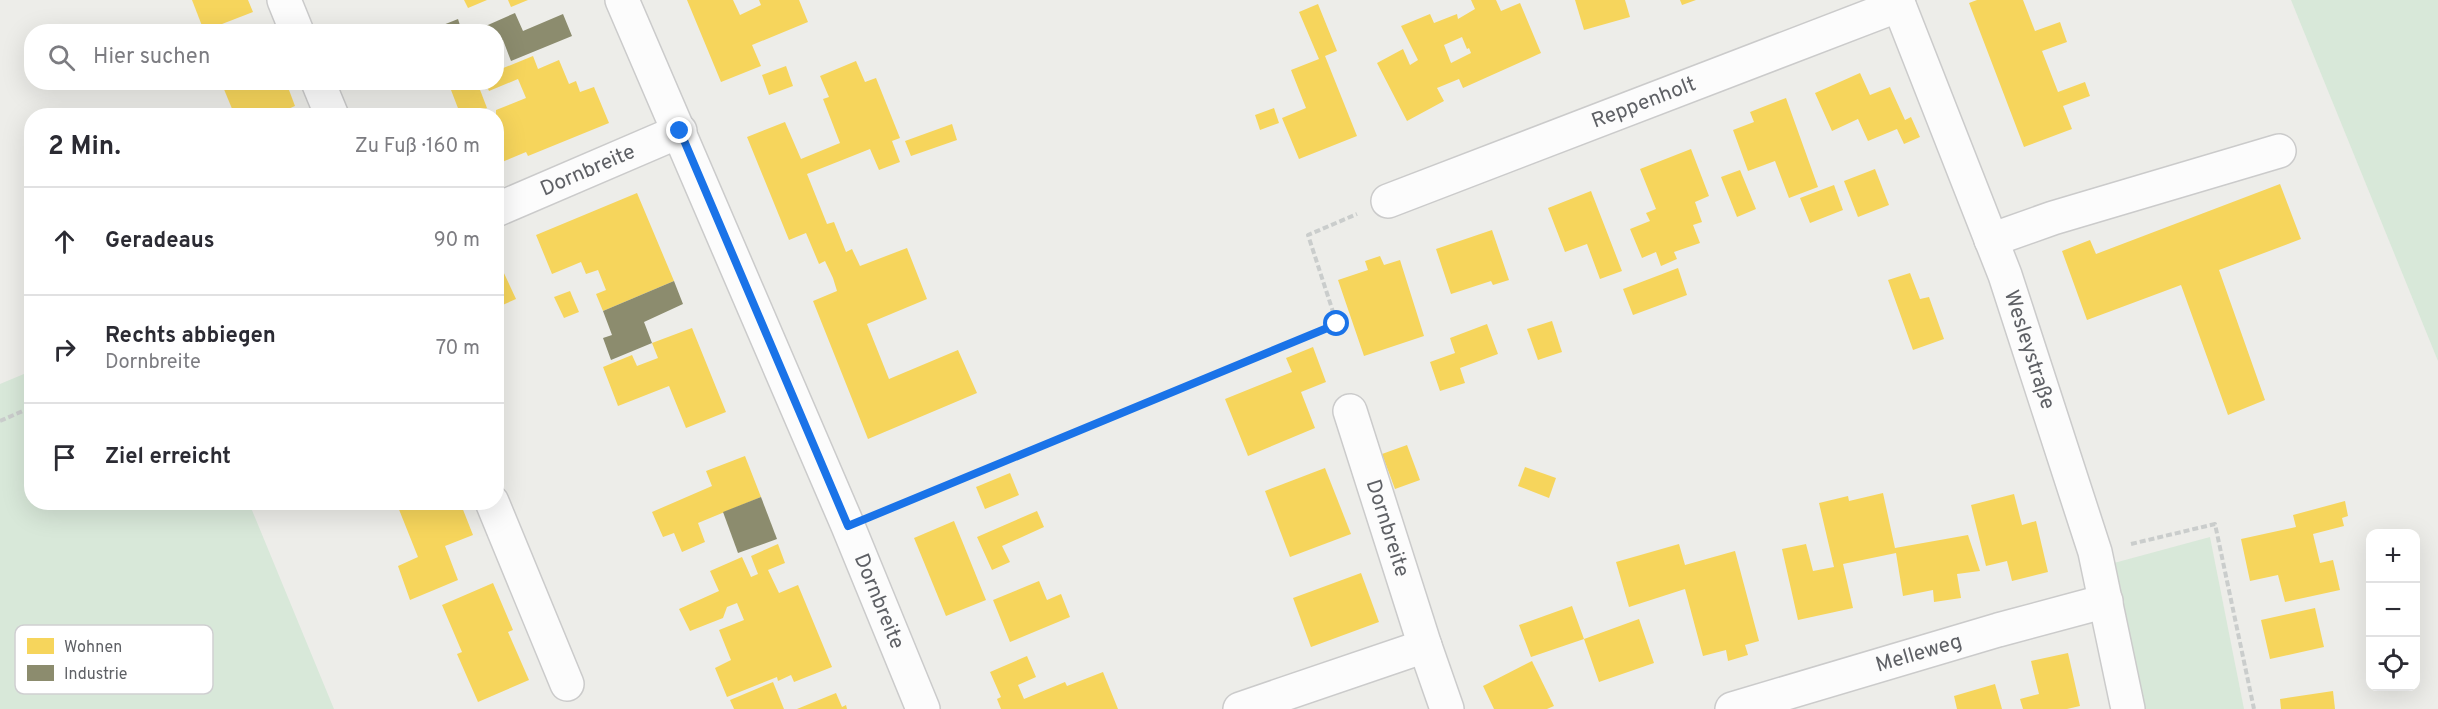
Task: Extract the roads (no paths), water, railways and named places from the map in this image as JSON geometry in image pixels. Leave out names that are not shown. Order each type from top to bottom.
[{"type":"street","points":[[284,0],[294,24]]},
{"type":"street","name":"Dornbreite","points":[[622,0],[848,526],[922,709]]},
{"type":"street","name":"Reppenholt","points":[[1388,201],[1898,3]]},
{"type":"street","name":"Wesleystraße","points":[[1898,3],[2005,275],[2095,552],[2128,709]]},
{"type":"street","points":[[321,90],[329,108]]},
{"type":"street","name":"Dornbreite","points":[[504,207],[680,131]]},
{"type":"street","points":[[1992,240],[2053,218],[2279,151]]},
{"type":"street","name":"Dornbreite","points":[[1350,411],[1447,709]]},
{"type":"street","points":[[495,510],[567,684]]},
{"type":"street","name":"Melleweg","points":[[1732,709],[1998,630],[2106,601]]},
{"type":"street","points":[[1240,709],[1425,646]]}]
